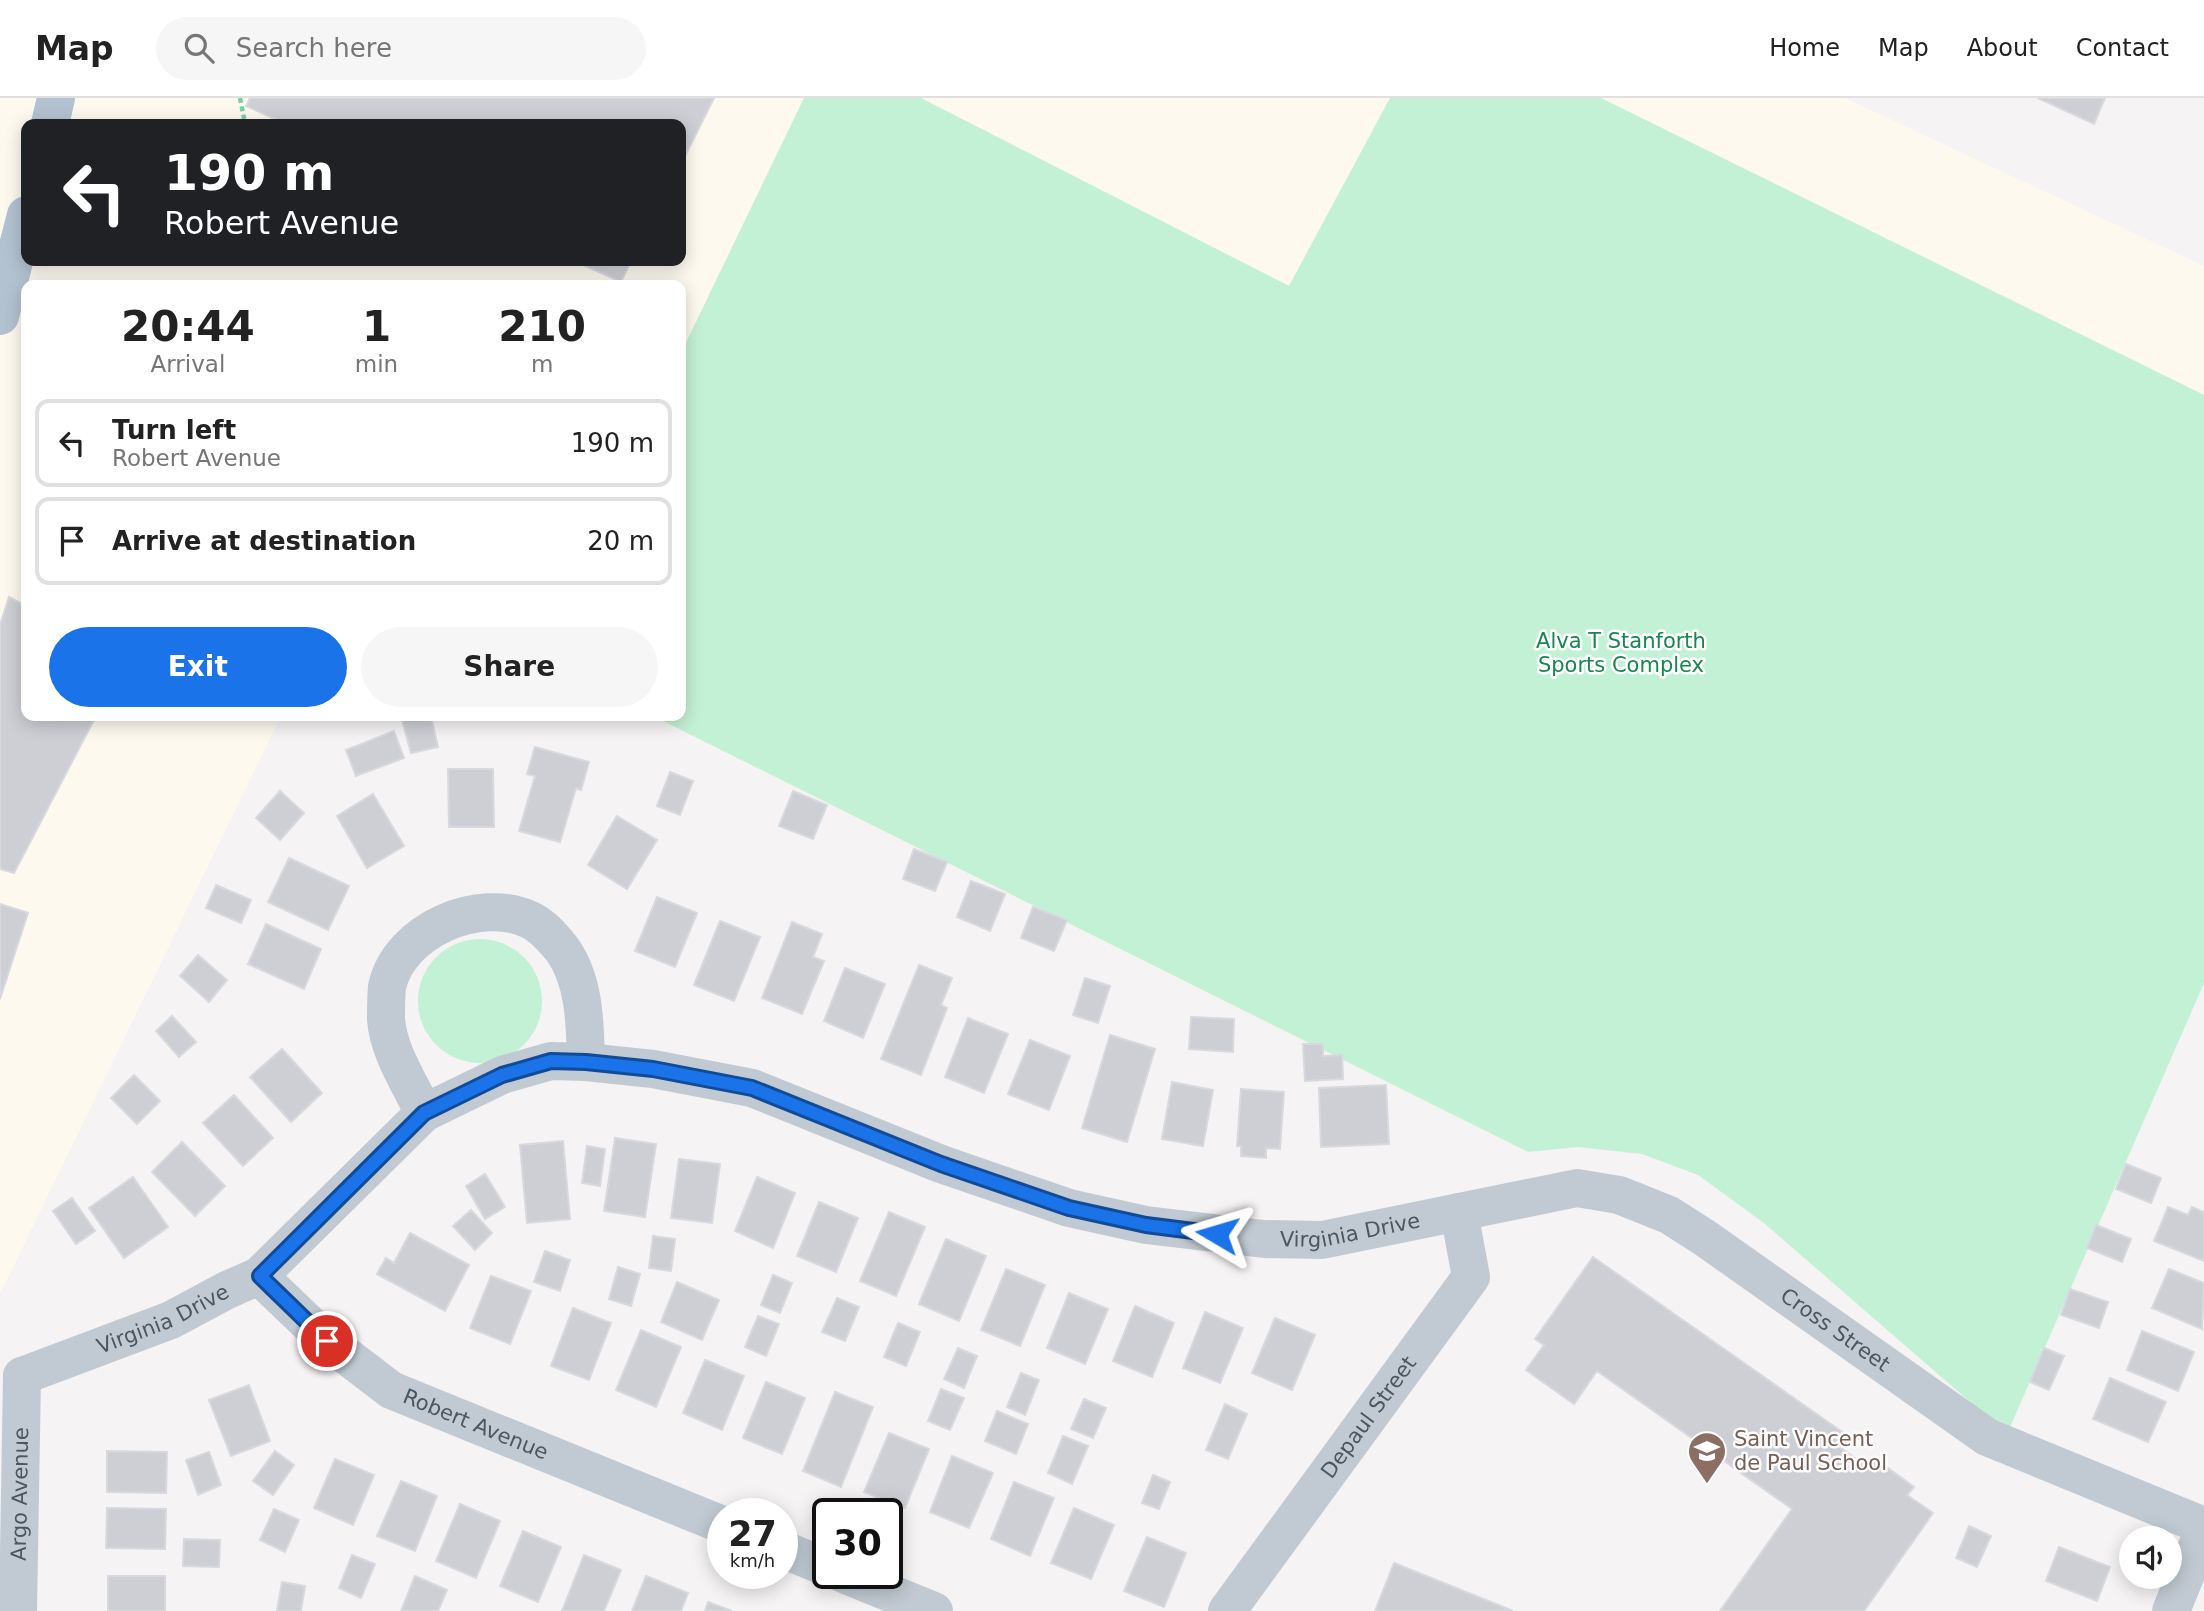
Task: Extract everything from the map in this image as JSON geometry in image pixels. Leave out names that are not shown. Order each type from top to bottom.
[{"type":"main road","points":[[51,119],[57,98]]},
{"type":"main road","points":[[0,316],[21,234]]},
{"type":"street","points":[[424,1113],[396,1056],[386,1022],[387,986],[396,966],[407,951],[435,927],[455,918],[478,914],[504,914],[529,919],[546,930],[562,950],[580,992],[586,1062]]},
{"type":"street","name":"Virginia Drive","points":[[11,1375],[171,1320],[260,1276],[424,1113],[502,1075],[551,1061],[653,1069],[752,1088],[941,1164],[1069,1208],[1146,1225],[1264,1239],[1322,1240],[1459,1212]]},
{"type":"street","name":"Cross Street","points":[[1459,1212],[1577,1188],[1619,1195],[1669,1214],[1987,1437],[2204,1527]]},
{"type":"street","name":"Depaul Street","points":[[1227,1611],[1471,1277],[1459,1212]]},
{"type":"street","name":"Robert Avenue","points":[[260,1276],[327,1341],[391,1390],[707,1518]]},
{"type":"street","name":"Argo Avenue","points":[[11,1375],[18,1611]]},
{"type":"street","points":[[2171,1611],[2204,1527]]},
{"type":"street","points":[[880,1589],[934,1611]]},
{"type":"path","points":[[238,99],[245,119]]},
{"type":"shaded area","points":[[0,98],[804,98],[686,343],[686,280],[21,280],[21,721],[279,721],[0,1294]]},
{"type":"shaded area","points":[[921,98],[1390,98],[1289,286]]},
{"type":"shaded area","points":[[1601,98],[1845,98],[2204,266],[2204,395]]},
{"type":"green space","name":"Alva T Stanforth Sports Complex","points":[[804,98],[921,98],[1289,286],[1390,98],[1601,98],[2204,395],[2204,983],[2007,1434],[1764,1223],[1698,1175],[1642,1154],[1578,1147],[1528,1152],[663,721],[686,721],[686,343]]},
{"type":"green space","points":[[480,939],[504,943],[524,957],[538,977],[542,1001],[538,1025],[524,1045],[504,1059],[480,1063],[456,1059],[436,1045],[422,1025],[418,1001],[422,977],[436,957],[456,943]]},
{"type":"building","points":[[250,98],[714,98],[686,154],[686,119],[275,119],[246,106]]},
{"type":"building","points":[[2038,98],[2105,98],[2094,124]]},
{"type":"building","points":[[586,266],[629,266],[622,280]]},
{"type":"building","points":[[9,597],[21,603],[21,721],[93,721],[14,873],[0,869],[0,625]]},
{"type":"building","points":[[402,721],[432,721],[438,747],[411,753]]},
{"type":"building","points":[[394,731],[404,758],[356,776],[346,750]]},
{"type":"building","points":[[535,747],[589,762],[581,790],[576,788],[560,842],[519,831],[535,776],[527,774]]},
{"type":"building","points":[[448,769],[493,769],[494,827],[449,827]]},
{"type":"building","points":[[670,772],[693,781],[680,815],[657,806]]},
{"type":"building","points":[[280,791],[304,813],[280,840],[256,818]]},
{"type":"building","points":[[793,791],[827,805],[813,839],[779,826]]},
{"type":"building","points":[[373,794],[404,846],[367,868],[337,816]]},
{"type":"building","points":[[617,816],[657,840],[627,889],[588,865]]},
{"type":"building","points":[[914,849],[947,862],[935,891],[903,879]]},
{"type":"building","points":[[289,858],[349,886],[328,930],[268,902]]},
{"type":"building","points":[[971,881],[1005,894],[990,931],[957,917]]},
{"type":"building","points":[[216,885],[251,900],[241,923],[206,908]]},
{"type":"building","points":[[657,897],[697,913],[675,967],[635,951]]},
{"type":"building","points":[[0,904],[28,913],[0,999]]},
{"type":"building","points":[[1033,907],[1067,920],[1054,951],[1021,938]]},
{"type":"building","points":[[720,921],[760,937],[734,1001],[694,985]]},
{"type":"building","points":[[792,922],[822,934],[813,957],[824,961],[802,1014],[762,998]]},
{"type":"building","points":[[266,924],[321,949],[304,989],[248,964]]},
{"type":"building","points":[[198,955],[227,980],[209,1002],[180,976]]},
{"type":"building","points":[[919,965],[952,978],[941,1005],[947,1008],[921,1075],[881,1059]]},
{"type":"building","points":[[845,968],[885,984],[863,1038],[824,1021]]},
{"type":"building","points":[[1085,978],[1110,986],[1098,1023],[1073,1015]]},
{"type":"building","points":[[172,1016],[196,1042],[179,1057],[156,1031]]},
{"type":"building","points":[[1191,1017],[1234,1019],[1233,1052],[1189,1049]]},
{"type":"building","points":[[968,1018],[1008,1034],[984,1093],[945,1077]]},
{"type":"building","points":[[1110,1035],[1155,1049],[1127,1142],[1082,1128]]},
{"type":"building","points":[[1030,1040],[1070,1056],[1049,1110],[1008,1094]]},
{"type":"building","points":[[1303,1044],[1323,1044],[1323,1056],[1342,1055],[1343,1079],[1305,1081]]},
{"type":"building","points":[[282,1049],[322,1093],[291,1122],[250,1077]]},
{"type":"building","points":[[134,1075],[160,1101],[137,1124],[111,1098]]},
{"type":"building","points":[[1172,1082],[1213,1090],[1203,1146],[1162,1139]]},
{"type":"building","points":[[1386,1085],[1389,1144],[1321,1147],[1319,1088]]},
{"type":"building","points":[[1241,1089],[1284,1092],[1280,1149],[1266,1148],[1266,1158],[1241,1156],[1241,1146],[1237,1146]]},
{"type":"building","points":[[234,1095],[273,1138],[243,1166],[203,1123]]},
{"type":"building","points":[[615,1138],[656,1144],[645,1217],[604,1211]]},
{"type":"building","points":[[563,1141],[570,1219],[527,1223],[520,1145]]},
{"type":"building","points":[[182,1142],[225,1186],[195,1216],[152,1172]]},
{"type":"building","points":[[587,1146],[605,1149],[600,1186],[582,1183]]},
{"type":"building","points":[[679,1159],[720,1164],[712,1223],[671,1218]]},
{"type":"building","points":[[2126,1164],[2161,1178],[2151,1203],[2116,1189]]},
{"type":"building","points":[[485,1174],[505,1207],[485,1219],[466,1186]]},
{"type":"building","points":[[133,1177],[168,1227],[124,1258],[89,1208]]},
{"type":"building","points":[[757,1177],[795,1193],[773,1248],[735,1231]]},
{"type":"building","points":[[72,1198],[95,1231],[76,1244],[53,1211]]},
{"type":"building","points":[[819,1202],[858,1218],[836,1272],[797,1256]]},
{"type":"building","points":[[2168,1207],[2188,1215],[2192,1207],[2204,1212],[2204,1261],[2154,1241]]},
{"type":"building","points":[[471,1210],[492,1233],[475,1250],[453,1226]]},
{"type":"building","points":[[889,1212],[925,1227],[896,1296],[860,1281]]},
{"type":"building","points":[[2096,1225],[2131,1239],[2122,1262],[2087,1248]]},
{"type":"building","points":[[410,1233],[469,1265],[445,1311],[377,1274],[386,1258],[394,1263]]},
{"type":"building","points":[[653,1236],[675,1239],[671,1271],[649,1268]]},
{"type":"building","points":[[946,1239],[986,1256],[959,1321],[919,1304]]},
{"type":"building","points":[[545,1251],[570,1260],[560,1291],[534,1282]]},
{"type":"building","points":[[1593,1257],[1845,1434],[1837,1445],[1867,1467],[1874,1458],[1914,1487],[1907,1495],[1933,1513],[1864,1611],[1720,1611],[1792,1509],[1597,1371],[1574,1404],[1526,1370],[1544,1345],[1535,1339]]},
{"type":"building","points":[[618,1267],[640,1274],[631,1306],[609,1299]]},
{"type":"building","points":[[1006,1269],[1045,1285],[1020,1346],[981,1330]]},
{"type":"building","points":[[2169,1269],[2204,1283],[2202,1329],[2152,1308]]},
{"type":"building","points":[[773,1275],[792,1283],[780,1313],[761,1305]]},
{"type":"building","points":[[491,1276],[531,1291],[510,1344],[470,1328]]},
{"type":"building","points":[[677,1282],[719,1300],[702,1340],[661,1322]]},
{"type":"building","points":[[2070,1289],[2108,1302],[2099,1328],[2061,1315]]},
{"type":"building","points":[[1069,1293],[1108,1309],[1085,1364],[1047,1348]]},
{"type":"building","points":[[837,1298],[859,1307],[845,1341],[822,1332]]},
{"type":"building","points":[[1135,1306],[1174,1323],[1152,1377],[1113,1361]]},
{"type":"building","points":[[573,1308],[611,1323],[589,1380],[551,1366]]},
{"type":"building","points":[[1205,1312],[1243,1328],[1220,1383],[1183,1368]]},
{"type":"building","points":[[758,1316],[779,1324],[766,1356],[745,1347]]},
{"type":"building","points":[[1275,1318],[1315,1335],[1292,1390],[1252,1373]]},
{"type":"building","points":[[898,1323],[920,1332],[906,1366],[884,1357]]},
{"type":"building","points":[[641,1330],[681,1347],[656,1407],[616,1390]]},
{"type":"building","points":[[2142,1331],[2194,1352],[2178,1391],[2127,1370]]},
{"type":"building","points":[[958,1348],[977,1356],[964,1388],[944,1379]]},
{"type":"building","points":[[2044,1348],[2064,1356],[2049,1390],[2030,1382]]},
{"type":"building","points":[[705,1360],[744,1376],[722,1430],[683,1413]]},
{"type":"building","points":[[1021,1373],[1039,1380],[1025,1415],[1007,1407]]},
{"type":"building","points":[[2110,1378],[2166,1402],[2148,1442],[2093,1419]]},
{"type":"building","points":[[766,1382],[805,1398],[782,1454],[743,1438]]},
{"type":"building","points":[[249,1385],[270,1441],[231,1456],[209,1400]]},
{"type":"building","points":[[941,1389],[964,1398],[950,1430],[928,1421]]},
{"type":"building","points":[[835,1392],[873,1407],[841,1487],[803,1471]]},
{"type":"building","points":[[1084,1399],[1106,1408],[1093,1438],[1071,1429]]},
{"type":"building","points":[[1225,1404],[1247,1414],[1228,1459],[1206,1450]]},
{"type":"building","points":[[997,1411],[1028,1424],[1016,1454],[985,1441]]},
{"type":"building","points":[[889,1433],[929,1449],[905,1508],[903,1498],[879,1498],[864,1492]]},
{"type":"building","points":[[1063,1436],[1088,1446],[1072,1484],[1048,1473]]},
{"type":"building","points":[[107,1451],[167,1452],[166,1493],[107,1492]]},
{"type":"building","points":[[275,1451],[294,1465],[273,1495],[253,1481]]},
{"type":"building","points":[[209,1452],[221,1485],[198,1495],[186,1460]]},
{"type":"building","points":[[952,1456],[993,1473],[969,1528],[930,1512]]},
{"type":"building","points":[[335,1459],[374,1475],[353,1525],[314,1508]]},
{"type":"building","points":[[1153,1475],[1170,1482],[1159,1509],[1142,1503]]},
{"type":"building","points":[[401,1481],[437,1496],[415,1551],[377,1536]]},
{"type":"building","points":[[1014,1482],[1054,1498],[1030,1556],[991,1539]]},
{"type":"building","points":[[460,1504],[500,1521],[476,1578],[436,1561]]},
{"type":"building","points":[[107,1508],[166,1509],[165,1549],[106,1548]]},
{"type":"building","points":[[1074,1508],[1114,1525],[1091,1579],[1051,1563]]},
{"type":"building","points":[[274,1509],[299,1520],[285,1552],[260,1540]]},
{"type":"building","points":[[1969,1526],[1991,1536],[1977,1567],[1956,1558]]},
{"type":"building","points":[[523,1531],[561,1547],[538,1602],[500,1586]]},
{"type":"building","points":[[1147,1537],[1186,1553],[1164,1607],[1124,1591]]},
{"type":"building","points":[[184,1539],[220,1540],[219,1567],[183,1566]]},
{"type":"building","points":[[2059,1547],[2110,1567],[2097,1601],[2046,1581]]},
{"type":"building","points":[[352,1555],[375,1564],[361,1598],[339,1588]]},
{"type":"building","points":[[584,1555],[621,1570],[604,1611],[562,1611]]},
{"type":"building","points":[[1394,1563],[1513,1611],[1375,1611]]},
{"type":"building","points":[[108,1576],[165,1576],[165,1611],[108,1611]]},
{"type":"building","points":[[415,1576],[447,1590],[438,1611],[401,1611]]},
{"type":"building","points":[[646,1576],[688,1593],[681,1611],[632,1611]]},
{"type":"building","points":[[282,1582],[305,1586],[301,1611],[277,1611]]},
{"type":"building","points":[[708,1602],[732,1611],[705,1611]]},
{"type":"place","name":"Saint Vincent de Paul School","points":[[1707,1485]]},
{"type":"route","points":[[327,1341],[260,1276],[424,1113],[502,1075],[551,1061],[653,1069],[752,1088],[941,1164],[1069,1208],[1146,1225],[1217,1234]]}]
